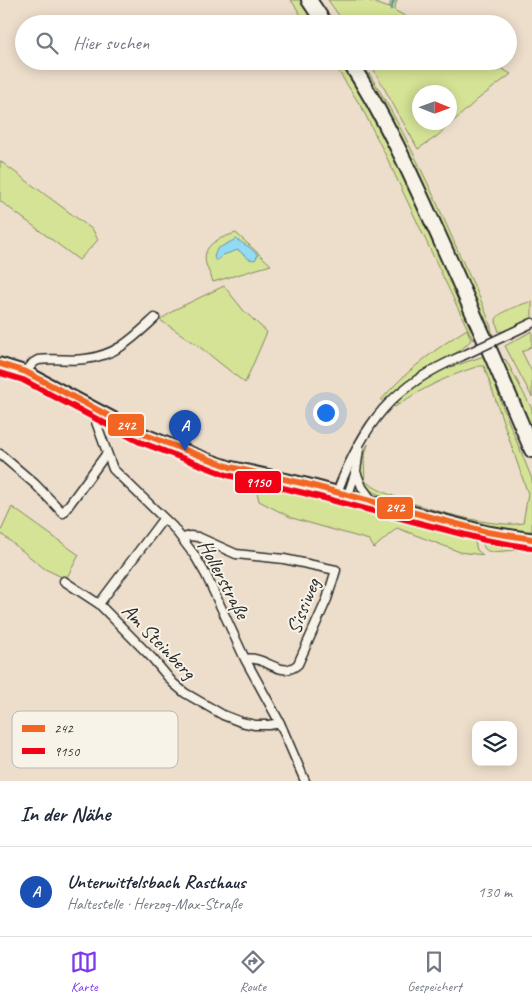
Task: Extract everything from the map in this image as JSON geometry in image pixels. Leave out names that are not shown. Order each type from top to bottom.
[{"type":"highway","points":[[309,0],[319,15]]},
{"type":"highway","points":[[354,70],[410,172],[532,450]]},
{"type":"main road","points":[[0,364],[26,372],[143,434],[206,459],[254,473],[306,484],[510,536],[532,539]]},
{"type":"main road","points":[[510,536],[532,534]]},
{"type":"street","points":[[26,372],[38,360],[84,359],[109,353],[132,340],[154,318]]},
{"type":"street","points":[[342,494],[346,469],[361,440],[376,416],[402,390],[437,367],[532,323]]},
{"type":"street","name":"Hollerstraße","points":[[96,409],[94,415],[113,469],[183,538],[206,575],[245,659],[280,723],[304,781]]},
{"type":"street","points":[[361,440],[356,471],[357,479],[373,502]]},
{"type":"street","points":[[0,454],[35,484],[63,513],[107,453]]},
{"type":"street","points":[[342,494],[356,471]]},
{"type":"street","name":"Am Steinberg","points":[[99,604],[163,519]]},
{"type":"street","name":"Sissiweg","points":[[183,538],[190,536],[198,537],[236,554],[284,559],[336,570],[327,600],[298,664],[293,669],[282,670],[258,658],[245,659]]},
{"type":"street","name":"Am Steinberg","points":[[64,581],[99,604],[153,659],[172,684],[185,693],[224,715],[241,722],[255,725],[280,723]]},
{"type":"green space","points":[[291,0],[300,0],[311,15],[301,15]]},
{"type":"green space","points":[[328,0],[367,0],[389,8],[391,0],[397,0],[394,10],[403,15],[339,15]]},
{"type":"green space","points":[[338,70],[346,70],[405,175],[478,338],[473,340],[362,108]]},
{"type":"green space","points":[[359,70],[367,70],[416,158],[488,317],[493,336],[491,336]]},
{"type":"green space","points":[[374,70],[504,70],[511,74],[457,118],[457,85],[412,85],[412,130],[444,130],[418,149]]},
{"type":"green space","points":[[0,161],[93,230],[98,240],[79,260],[0,201]]},
{"type":"green space","points":[[236,233],[271,265],[213,282],[205,259],[208,248],[217,240]]},
{"type":"green space","points":[[224,286],[244,311],[267,332],[245,383],[196,344],[160,320],[176,309]]},
{"type":"green space","points":[[532,301],[532,320],[499,332],[496,320],[501,314]]},
{"type":"green space","points":[[467,329],[471,340],[461,350],[416,374],[384,402],[381,400],[421,362]]},
{"type":"green space","points":[[532,331],[532,346],[522,352],[532,372],[532,397],[505,346]]},
{"type":"green space","points":[[484,356],[532,479],[532,531],[510,533],[415,509],[373,492],[365,486],[360,478],[361,458],[368,444],[364,459],[365,481],[377,489],[417,505],[467,518],[509,524],[523,523],[528,494],[484,366],[479,366],[446,378],[425,388],[395,407],[392,405],[420,382],[439,371]]},
{"type":"green space","points":[[500,358],[506,360],[532,409],[532,431]]},
{"type":"green space","points":[[259,481],[465,535],[474,539],[477,550],[483,555],[460,552],[397,528],[374,548],[369,540],[292,518],[259,501],[257,492]]},
{"type":"green space","points":[[12,507],[79,555],[66,579],[45,569],[0,533]]},
{"type":"green space","points":[[483,541],[532,546],[532,549],[491,552],[484,548]]},
{"type":"water","points":[[236,239],[258,255],[255,260],[249,259],[238,250],[223,255],[216,261],[214,257],[217,249]]},
{"type":"waterway","points":[[391,9],[394,0]]},
{"type":"transit line","name":"242","points":[[0,364],[26,372],[143,434],[230,467],[306,484],[487,532],[532,539]]},
{"type":"transit line","name":"9150","points":[[0,373],[23,380],[140,442],[227,475],[485,540],[531,548]]},
{"type":"place","name":"Unterwittelsbach Rasthaus","points":[[185,451]]}]
